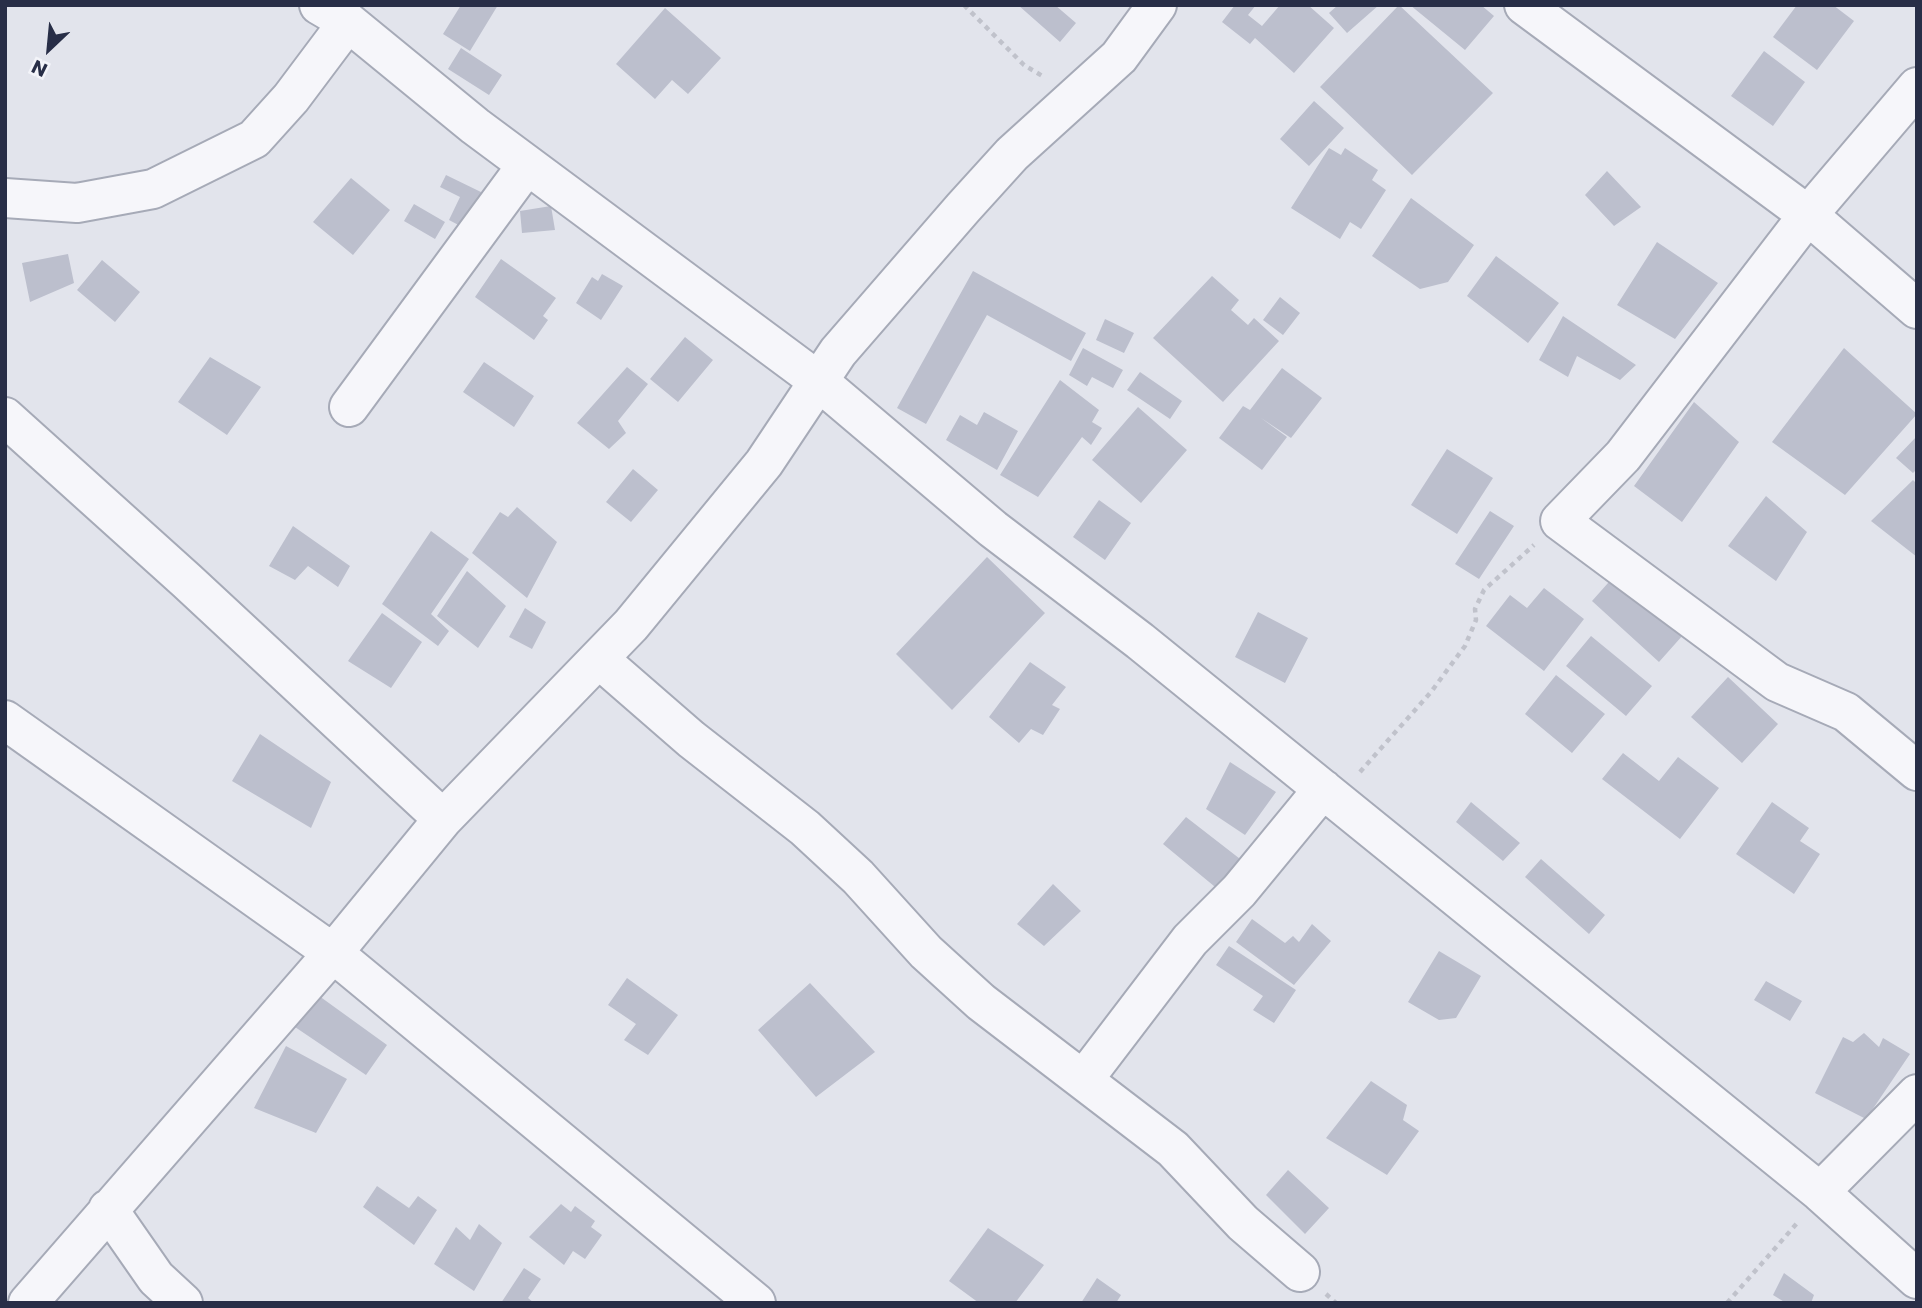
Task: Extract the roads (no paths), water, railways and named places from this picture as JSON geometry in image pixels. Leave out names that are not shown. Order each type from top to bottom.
[{"type":"street","points":[[28,1303],[334,954],[443,819],[599,659],[720,520],[764,463],[817,380],[1012,154],[1119,57],[1157,5]]},
{"type":"street","points":[[1524,5],[1808,215],[1917,309]]},
{"type":"street","points":[[5,198],[77,203],[153,189],[254,139],[291,99],[334,14],[527,165],[817,380],[993,529],[1139,641],[1823,1195],[1917,1279]]},
{"type":"street","points":[[1917,87],[1808,215],[1623,456],[1560,520],[1777,682],[1846,712],[1917,771]]},
{"type":"street","points":[[349,407],[527,165]]},
{"type":"street","points":[[5,417],[206,598],[443,819]]},
{"type":"street","points":[[599,659],[691,739],[805,828],[858,877],[926,952],[981,1002],[1173,1149],[1243,1223],[1300,1272]]},
{"type":"street","points":[[5,720],[334,954],[756,1303]]},
{"type":"street","points":[[1083,1079],[1190,940],[1329,795]]},
{"type":"street","points":[[1823,1195],[1917,1094]]},
{"type":"street","points":[[108,1209],[156,1278],[183,1303]]}]
